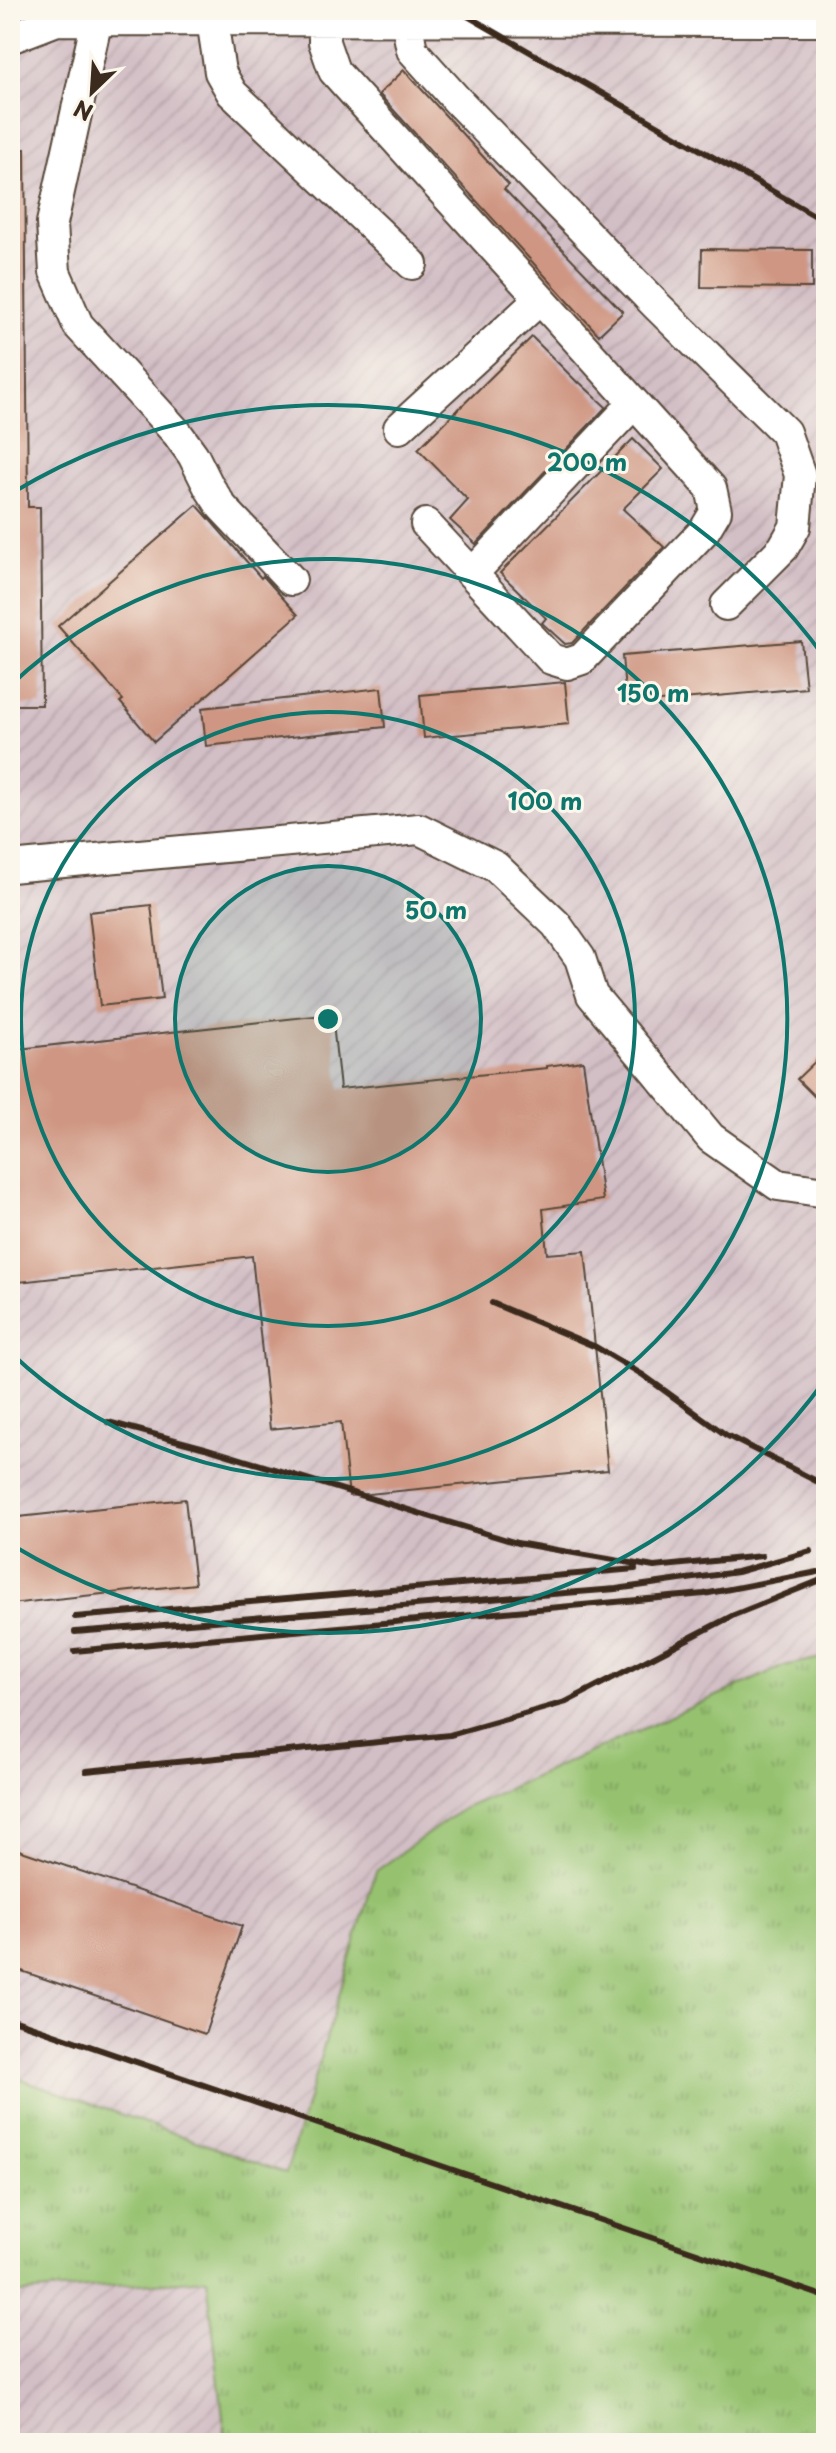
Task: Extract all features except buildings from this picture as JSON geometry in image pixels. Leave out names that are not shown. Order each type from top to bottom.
[{"type":"street","points":[[10,18],[826,21]]},
{"type":"street","points":[[97,19],[52,223],[55,272],[78,325],[177,433],[222,507],[291,580]]},
{"type":"street","points":[[10,38],[57,20]]},
{"type":"street","points":[[212,20],[220,72],[232,93],[412,264]]},
{"type":"street","points":[[324,20],[324,42],[334,71],[711,488],[716,511],[704,531],[592,649],[582,659],[567,664],[551,659],[426,524]]},
{"type":"street","points":[[406,20],[412,50],[447,89],[656,305],[785,432],[800,475],[795,527],[783,548],[726,605]]},
{"type":"street","points":[[399,428],[540,299]]},
{"type":"street","points":[[472,574],[634,403]]},
{"type":"street","points":[[10,867],[419,829],[496,867],[556,924],[580,958],[592,995],[711,1138],[778,1185],[826,1192]]},
{"type":"shaded area","points":[[10,10],[826,10],[826,1657],[784,1666],[462,1809],[376,1871],[286,2173],[10,2075]]},
{"type":"shaded area","points":[[207,2279],[226,2443],[10,2443],[10,2294]]},
{"type":"green space","points":[[826,1657],[826,2443],[226,2443],[207,2279],[10,2294],[10,2075],[286,2173],[376,1871],[462,1809],[784,1666]]},
{"type":"railway","points":[[457,10],[826,222]]},
{"type":"railway","points":[[492,1303],[596,1347],[643,1375],[726,1435],[826,1486]]},
{"type":"railway","points":[[108,1422],[205,1448],[517,1543],[654,1567],[762,1556]]},
{"type":"railway","points":[[75,1632],[616,1589],[737,1572],[811,1551]]},
{"type":"railway","points":[[75,1617],[635,1569]]},
{"type":"railway","points":[[74,1651],[704,1594],[818,1572]]},
{"type":"railway","points":[[86,1771],[450,1735],[566,1702],[734,1615],[826,1578]]},
{"type":"railway","points":[[10,2019],[826,2297]]}]
